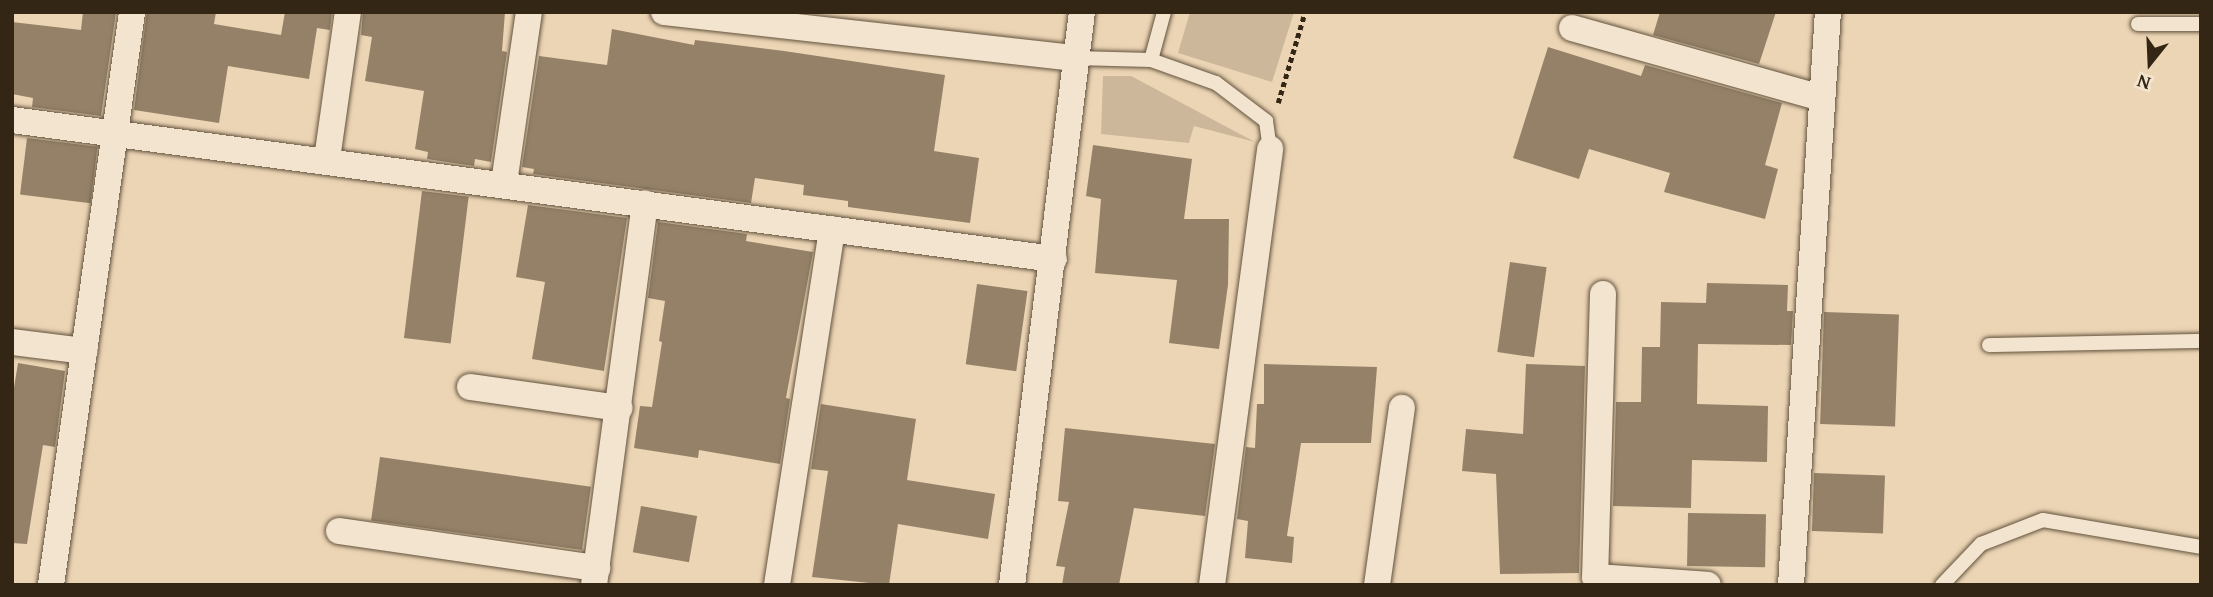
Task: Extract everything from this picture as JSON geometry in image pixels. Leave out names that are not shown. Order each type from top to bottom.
[{"type":"street","points":[[51,585],[132,12]]},
{"type":"street","points":[[327,159],[348,12]]},
{"type":"street","points":[[504,183],[529,12]]},
{"type":"street","points":[[664,12],[1075,58]]},
{"type":"street","points":[[1012,585],[1054,260],[1082,12]]},
{"type":"street","points":[[1791,585],[1828,12]]},
{"type":"street","points":[[1572,28],[1821,97]]},
{"type":"street","points":[[12,120],[116,137],[327,159],[1054,260]]},
{"type":"street","points":[[1212,585],[1270,149]]},
{"type":"street","points":[[339,531],[596,576],[645,204]]},
{"type":"street","points":[[777,585],[832,229]]},
{"type":"street","points":[[1603,294],[1595,581],[1708,585]]},
{"type":"street","points":[[12,342],[84,351]]},
{"type":"street","points":[[470,387],[620,408]]},
{"type":"street","points":[[1377,585],[1402,408]]},
{"type":"lane","points":[[1151,60],[1164,12]]},
{"type":"lane","points":[[2138,24],[2201,24]]},
{"type":"lane","points":[[1075,58],[1151,60],[1216,83],[1266,121],[1270,149]]},
{"type":"lane","points":[[1989,345],[2201,341]]},
{"type":"lane","points":[[1942,585],[1981,544],[2043,520],[2201,547]]},
{"type":"path","points":[[1266,121],[1283,93],[1305,12]]},
{"type":"shaded area","points":[[1190,12],[1294,12],[1272,82],[1178,53]]},
{"type":"shaded area","points":[[1103,76],[1131,76],[1255,142],[1194,126],[1189,143],[1101,134]]},
{"type":"building","points":[[83,12],[116,12],[101,116],[32,107],[33,98],[12,94],[12,22],[81,30]]},
{"type":"building","points":[[147,12],[216,12],[214,24],[281,35],[285,12],[332,12],[330,30],[317,28],[309,79],[228,66],[219,123],[134,110]]},
{"type":"building","points":[[363,12],[505,12],[502,51],[507,52],[491,162],[475,159],[474,166],[427,159],[428,152],[415,149],[424,91],[365,81],[372,37],[361,35]]},
{"type":"building","points":[[1660,12],[1776,12],[1759,64],[1653,35]]},
{"type":"building","points":[[612,29],[694,45],[695,40],[945,75],[934,151],[979,158],[970,223],[848,207],[848,201],[803,195],[804,185],[755,178],[751,203],[533,174],[534,169],[522,167],[539,56],[607,65]]},
{"type":"building","points":[[1548,47],[1641,76],[1645,65],[1782,103],[1765,165],[1778,169],[1765,219],[1664,192],[1670,173],[1589,149],[1579,179],[1513,158]]},
{"type":"building","points":[[27,138],[97,147],[91,203],[20,195]]},
{"type":"building","points":[[1093,145],[1192,159],[1184,219],[1229,219],[1228,285],[1219,349],[1169,343],[1177,280],[1095,273],[1101,199],[1086,196]]},
{"type":"building","points":[[422,191],[469,197],[451,344],[404,338]]},
{"type":"building","points":[[528,205],[627,218],[604,371],[532,359],[545,282],[516,277]]},
{"type":"building","points":[[658,222],[747,234],[746,241],[813,252],[786,398],[790,399],[780,464],[699,450],[698,458],[634,448],[640,406],[652,407],[662,342],[659,341],[665,301],[648,298]]},
{"type":"building","points":[[1510,262],[1547,267],[1534,357],[1497,352]]},
{"type":"building","points":[[1707,283],[1788,285],[1787,311],[1793,311],[1791,345],[1698,344],[1697,404],[1768,406],[1767,462],[1692,460],[1691,508],[1613,506],[1616,402],[1641,402],[1642,347],[1660,347],[1661,302],[1706,303]]},
{"type":"building","points":[[977,284],[1028,291],[1016,371],[966,364]]},
{"type":"building","points":[[1824,312],[1899,315],[1895,427],[1820,424]]},
{"type":"building","points":[[18,363],[65,371],[55,447],[43,445],[27,544],[12,543],[12,400]]},
{"type":"building","points":[[1264,364],[1377,367],[1371,443],[1301,443],[1287,536],[1294,537],[1292,563],[1245,558],[1248,521],[1237,519],[1246,447],[1255,448],[1257,404],[1264,404]]},
{"type":"building","points":[[1526,364],[1585,366],[1579,573],[1500,574],[1496,474],[1462,471],[1466,429],[1523,434]]},
{"type":"building","points":[[821,404],[916,419],[907,480],[995,494],[988,539],[898,524],[889,585],[812,577],[828,471],[811,469]]},
{"type":"building","points":[[1065,428],[1215,444],[1205,516],[1134,508],[1119,585],[1062,585],[1065,567],[1056,566],[1069,502],[1058,501]]},
{"type":"building","points":[[380,457],[591,487],[582,550],[371,520]]},
{"type":"building","points":[[1814,473],[1885,475],[1883,533],[1812,531]]},
{"type":"building","points":[[641,506],[697,516],[689,562],[633,552]]},
{"type":"building","points":[[1688,513],[1766,514],[1765,567],[1687,566]]}]
